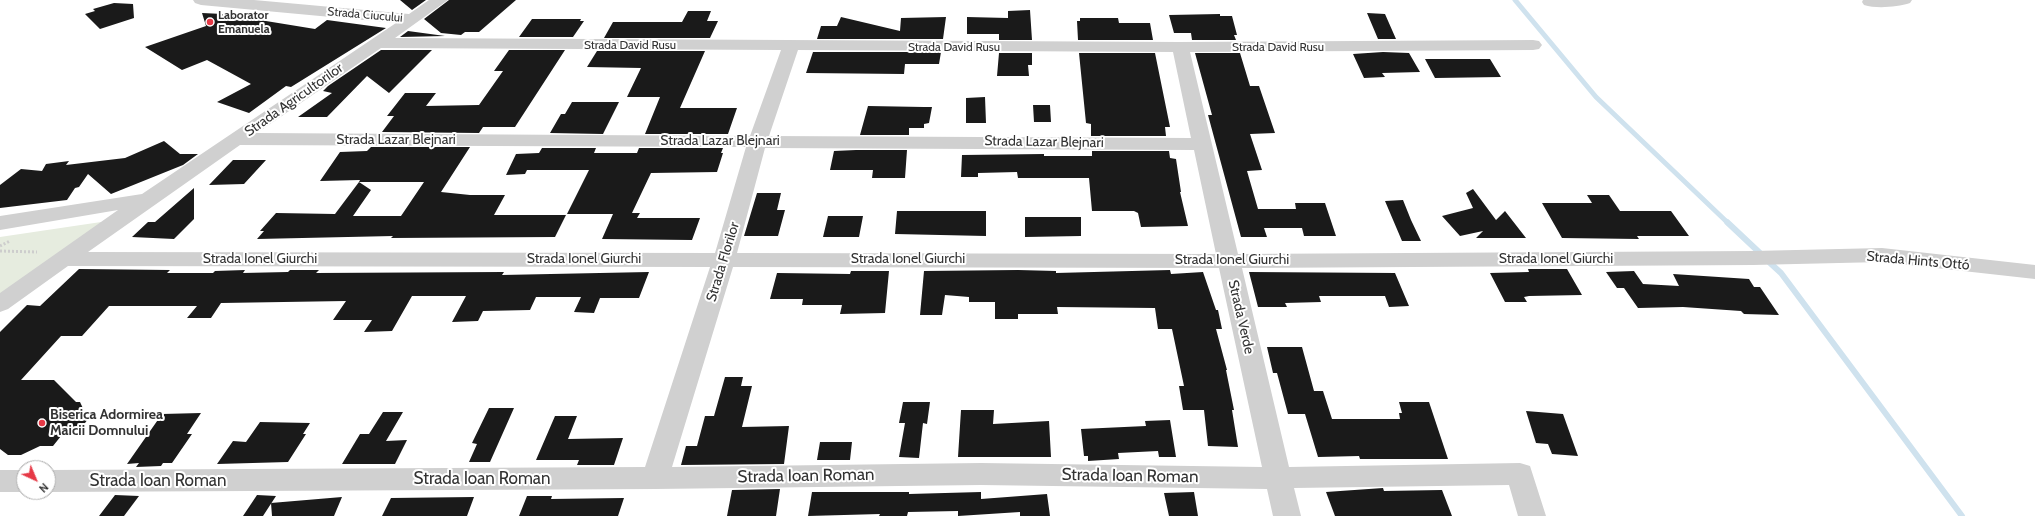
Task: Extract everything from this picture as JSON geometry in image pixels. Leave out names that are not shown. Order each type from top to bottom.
[{"type":"street","name":"Strada Ciucului","points":[[201,0],[230,1],[410,19]]},
{"type":"street","name":"Strada Agricultorilor","points":[[0,304],[148,199],[440,0]]},
{"type":"street","points":[[1870,2],[1904,0]]},
{"type":"street","name":"Strada David Rusu","points":[[375,43],[792,46],[1533,46]]},
{"type":"street","name":"Strada Florilor","points":[[655,478],[724,259],[754,152],[792,46]]},
{"type":"street","name":"Strada Verde","points":[[1180,47],[1201,144],[1288,516]]},
{"type":"street","name":"Strada Lazar Blejnari","points":[[238,139],[1201,144]]},
{"type":"street","name":"Strada Agricultorilor","points":[[0,223],[148,199]]},
{"type":"street","name":"Strada Hints Ottó","points":[[1753,258],[1882,255],[2035,272]]},
{"type":"street","name":"Strada Ionel Giurchi","points":[[67,256],[1228,261],[1753,258]]},
{"type":"street","name":"Strada Ioan Roman","points":[[56,481],[655,478],[981,474],[1278,477],[1520,474],[1532,516]]},
{"type":"street","points":[[0,481],[16,481]]},
{"type":"path","points":[[0,251],[67,256]]},
{"type":"shaded area","points":[[101,222],[104,223],[0,299],[0,237]]},
{"type":"building","points":[[400,0],[426,0],[412,10]]},
{"type":"building","points":[[449,0],[516,0],[479,32],[465,32],[461,35],[441,33],[424,19]]},
{"type":"building","points":[[114,3],[133,4],[134,18],[100,29],[85,14],[95,11],[93,9]]},
{"type":"building","points":[[1030,10],[1032,40],[999,40],[999,34],[967,34],[967,17],[1008,18],[1008,11]]},
{"type":"building","points":[[688,11],[711,11],[707,21],[718,21],[710,38],[604,38],[613,22],[682,22]]},
{"type":"building","points":[[202,13],[223,14],[315,29],[327,20],[386,28],[291,87],[286,86],[249,113],[217,102],[251,84],[207,60],[182,70],[145,47],[206,26]]},
{"type":"building","points":[[1367,13],[1385,14],[1396,39],[1378,39]]},
{"type":"building","points":[[1220,14],[1220,16],[1232,16],[1237,35],[1234,35],[1236,40],[1192,40],[1191,33],[1174,33],[1169,15]]},
{"type":"building","points":[[841,17],[900,31],[901,18],[946,17],[943,39],[817,39],[821,26],[837,26]]},
{"type":"building","points":[[1080,18],[1118,18],[1119,23],[1150,23],[1153,40],[1078,40],[1077,21],[1080,21]]},
{"type":"building","points":[[532,19],[581,19],[580,21],[584,21],[573,37],[519,37]]},
{"type":"building","points":[[408,31],[445,36],[400,37]]},
{"type":"building","points":[[381,50],[432,50],[389,93],[367,76],[327,117],[298,117],[332,93],[323,91],[328,86]]},
{"type":"building","points":[[509,50],[565,50],[515,127],[483,127],[479,133],[382,132],[394,116],[387,116],[405,93],[436,93],[426,106],[479,105],[503,71],[494,71]]},
{"type":"building","points":[[597,51],[705,51],[680,108],[737,108],[728,134],[645,134],[660,97],[627,97],[641,68],[587,67]]},
{"type":"building","points":[[813,52],[941,52],[939,64],[905,64],[904,74],[806,73]]},
{"type":"building","points":[[1383,52],[1409,53],[1420,72],[1382,73],[1385,77],[1364,78],[1353,54]]},
{"type":"building","points":[[999,53],[1032,53],[1032,65],[1028,65],[1029,76],[997,76]]},
{"type":"building","points":[[1079,53],[1155,53],[1170,127],[1165,127],[1166,136],[1091,136],[1091,124],[1086,123]]},
{"type":"building","points":[[1195,53],[1240,53],[1250,86],[1259,86],[1275,133],[1250,134],[1262,170],[1247,171],[1258,209],[1296,209],[1295,203],[1325,203],[1336,236],[1304,236],[1302,228],[1264,228],[1267,237],[1241,237],[1208,115],[1212,115]]},
{"type":"building","points":[[1425,59],[1490,59],[1501,77],[1435,78]]},
{"type":"building","points":[[985,97],[986,123],[966,123],[966,98]]},
{"type":"building","points":[[572,102],[619,102],[603,134],[550,133],[561,114],[565,114]]},
{"type":"building","points":[[1033,105],[1050,105],[1051,122],[1034,122]]},
{"type":"building","points":[[868,106],[932,107],[929,123],[924,124],[924,128],[909,128],[909,135],[860,135]]},
{"type":"building","points":[[164,141],[180,154],[198,154],[183,165],[111,194],[88,174],[79,187],[75,188],[67,200],[0,208],[0,185],[21,169],[42,171],[46,164],[69,161],[66,165],[125,158]]},
{"type":"building","points":[[371,147],[470,147],[441,192],[470,195],[505,195],[494,215],[566,215],[555,237],[391,238],[393,236],[257,239],[264,231],[260,231],[276,213],[335,214],[360,180],[320,181],[340,152],[367,151]],"holes":[[[359,182],[424,182],[401,216],[353,216],[371,190]]]},
{"type":"building","points":[[542,148],[596,148],[594,153],[637,153],[639,148],[723,148],[721,153],[723,153],[717,172],[651,173],[632,213],[640,213],[637,218],[700,218],[692,240],[602,239],[613,214],[567,214],[589,170],[527,170],[525,174],[506,175],[516,154],[539,153]]},
{"type":"building","points":[[907,150],[905,178],[872,178],[873,170],[830,170],[834,151]]},
{"type":"building","points":[[1092,151],[1169,151],[1170,158],[1176,159],[1180,192],[1188,226],[1141,227],[1138,213],[1134,211],[1092,211],[1089,178],[1018,178],[1017,172],[978,173],[978,177],[961,177],[962,155],[1044,154],[1044,156],[1092,156]]},
{"type":"building","points":[[233,160],[266,160],[244,184],[209,185]]},
{"type":"building","points":[[194,188],[194,219],[174,239],[132,237],[148,222],[155,222]]},
{"type":"building","points":[[1473,189],[1496,220],[1505,211],[1526,238],[1476,238],[1483,231],[1460,236],[1442,216],[1473,208],[1466,193]]},
{"type":"building","points":[[757,193],[781,193],[777,210],[785,210],[778,236],[744,236]]},
{"type":"building","points":[[1587,195],[1609,195],[1620,211],[1671,211],[1689,236],[1637,236],[1639,239],[1562,238],[1542,203],[1592,203]]},
{"type":"building","points":[[1403,200],[1421,241],[1402,241],[1385,201]]},
{"type":"building","points":[[897,211],[986,211],[986,236],[895,234]]},
{"type":"building","points":[[828,216],[863,216],[859,237],[823,237]]},
{"type":"building","points":[[1025,217],[1081,217],[1081,236],[1025,237]]},
{"type":"building","points":[[79,269],[170,270],[167,273],[213,273],[215,271],[245,270],[243,273],[288,272],[290,270],[319,270],[316,273],[504,272],[502,275],[649,272],[639,298],[600,298],[594,313],[574,312],[581,297],[536,297],[530,310],[483,311],[478,321],[452,322],[466,296],[412,296],[392,331],[364,332],[372,320],[333,320],[346,301],[221,303],[211,318],[187,318],[197,306],[109,306],[82,336],[61,336],[21,380],[54,380],[76,402],[80,402],[88,419],[82,427],[72,431],[65,431],[53,446],[40,446],[21,455],[8,455],[0,449],[0,332],[27,305],[40,306]]},
{"type":"building","points":[[1528,269],[1567,269],[1582,295],[1529,296],[1524,297],[1527,302],[1505,302],[1490,273],[1529,272]]},
{"type":"building","points":[[1170,270],[1171,274],[1203,272],[1216,310],[1218,310],[1222,329],[1216,329],[1227,370],[1234,410],[1232,410],[1238,447],[1208,446],[1204,410],[1183,410],[1179,386],[1184,386],[1172,329],[1158,329],[1155,308],[1057,307],[1058,314],[1018,314],[1018,319],[995,319],[995,302],[969,302],[969,297],[945,295],[942,315],[920,315],[924,271],[1056,271],[1056,273]]},
{"type":"building","points":[[851,271],[889,271],[885,313],[840,314],[842,305],[802,305],[803,299],[770,299],[777,273],[850,274]]},
{"type":"building","points":[[1634,271],[1643,284],[1679,286],[1673,274],[1749,279],[1754,287],[1760,287],[1779,315],[1744,314],[1741,311],[1683,307],[1638,308],[1624,288],[1617,288],[1606,272]]},
{"type":"building","points":[[1249,272],[1395,273],[1409,306],[1389,307],[1385,296],[1319,296],[1321,302],[1285,303],[1287,307],[1258,307]]},
{"type":"building","points":[[1267,347],[1302,347],[1314,391],[1323,391],[1332,419],[1400,419],[1399,413],[1402,413],[1399,402],[1429,402],[1448,459],[1360,459],[1359,456],[1318,457],[1305,414],[1288,414],[1277,373],[1273,373]]},
{"type":"building","points":[[725,377],[743,377],[741,386],[752,386],[742,427],[789,426],[784,464],[681,465],[686,446],[697,446],[705,416],[714,416]]},
{"type":"building","points":[[903,402],[930,402],[927,424],[923,423],[919,458],[899,457],[905,423],[899,423]]},
{"type":"building","points":[[489,408],[514,408],[490,462],[469,462],[477,444],[472,443]]},
{"type":"building","points":[[961,410],[994,410],[993,424],[1049,421],[1051,457],[958,457]]},
{"type":"building","points":[[1526,411],[1563,414],[1578,456],[1552,454],[1548,444],[1536,443]]},
{"type":"building","points":[[383,412],[403,412],[386,441],[407,440],[395,464],[342,464],[360,434],[369,434]]},
{"type":"building","points":[[201,413],[187,434],[192,434],[172,463],[163,463],[161,466],[136,467],[139,463],[127,464],[162,414]]},
{"type":"building","points":[[555,416],[577,416],[568,439],[623,438],[614,465],[577,465],[579,460],[536,460]]},
{"type":"building","points":[[1170,420],[1176,457],[1159,457],[1158,451],[1118,453],[1119,459],[1088,461],[1088,456],[1084,456],[1081,429],[1146,426],[1145,421]]},
{"type":"building","points":[[260,422],[310,423],[303,434],[306,434],[288,462],[217,464],[233,441],[246,442]]},
{"type":"building","points":[[820,442],[852,442],[850,460],[817,460]]},
{"type":"building","points":[[1383,488],[1384,491],[1442,490],[1452,516],[1335,516],[1326,492]]},
{"type":"building","points":[[780,489],[776,516],[727,516],[732,490]]},
{"type":"building","points":[[812,492],[909,492],[909,494],[981,492],[981,499],[1047,494],[1050,516],[1020,516],[1020,512],[958,516],[958,511],[908,512],[907,516],[879,516],[880,514],[808,516]]},
{"type":"building","points":[[1194,492],[1198,516],[1169,516],[1164,493]]},
{"type":"building","points":[[115,495],[139,496],[124,516],[99,516]]},
{"type":"building","points":[[257,495],[276,496],[263,516],[243,516]]},
{"type":"building","points":[[527,496],[552,496],[551,499],[624,498],[618,516],[519,516]]},
{"type":"building","points":[[342,497],[334,516],[272,516],[271,503]]},
{"type":"building","points":[[474,497],[467,516],[382,516],[391,498]]},
{"type":"waterway","points":[[1515,0],[1596,97],[1728,223]]},
{"type":"waterway","points":[[1727,222],[1761,254]]},
{"type":"waterway","points":[[1769,262],[1781,273],[1962,516]]},
{"type":"place","name":"Laborator Emanuela","points":[[210,22]]},
{"type":"place","name":"Biserica Adormirea Maicii Domnului","points":[[42,423]]}]
